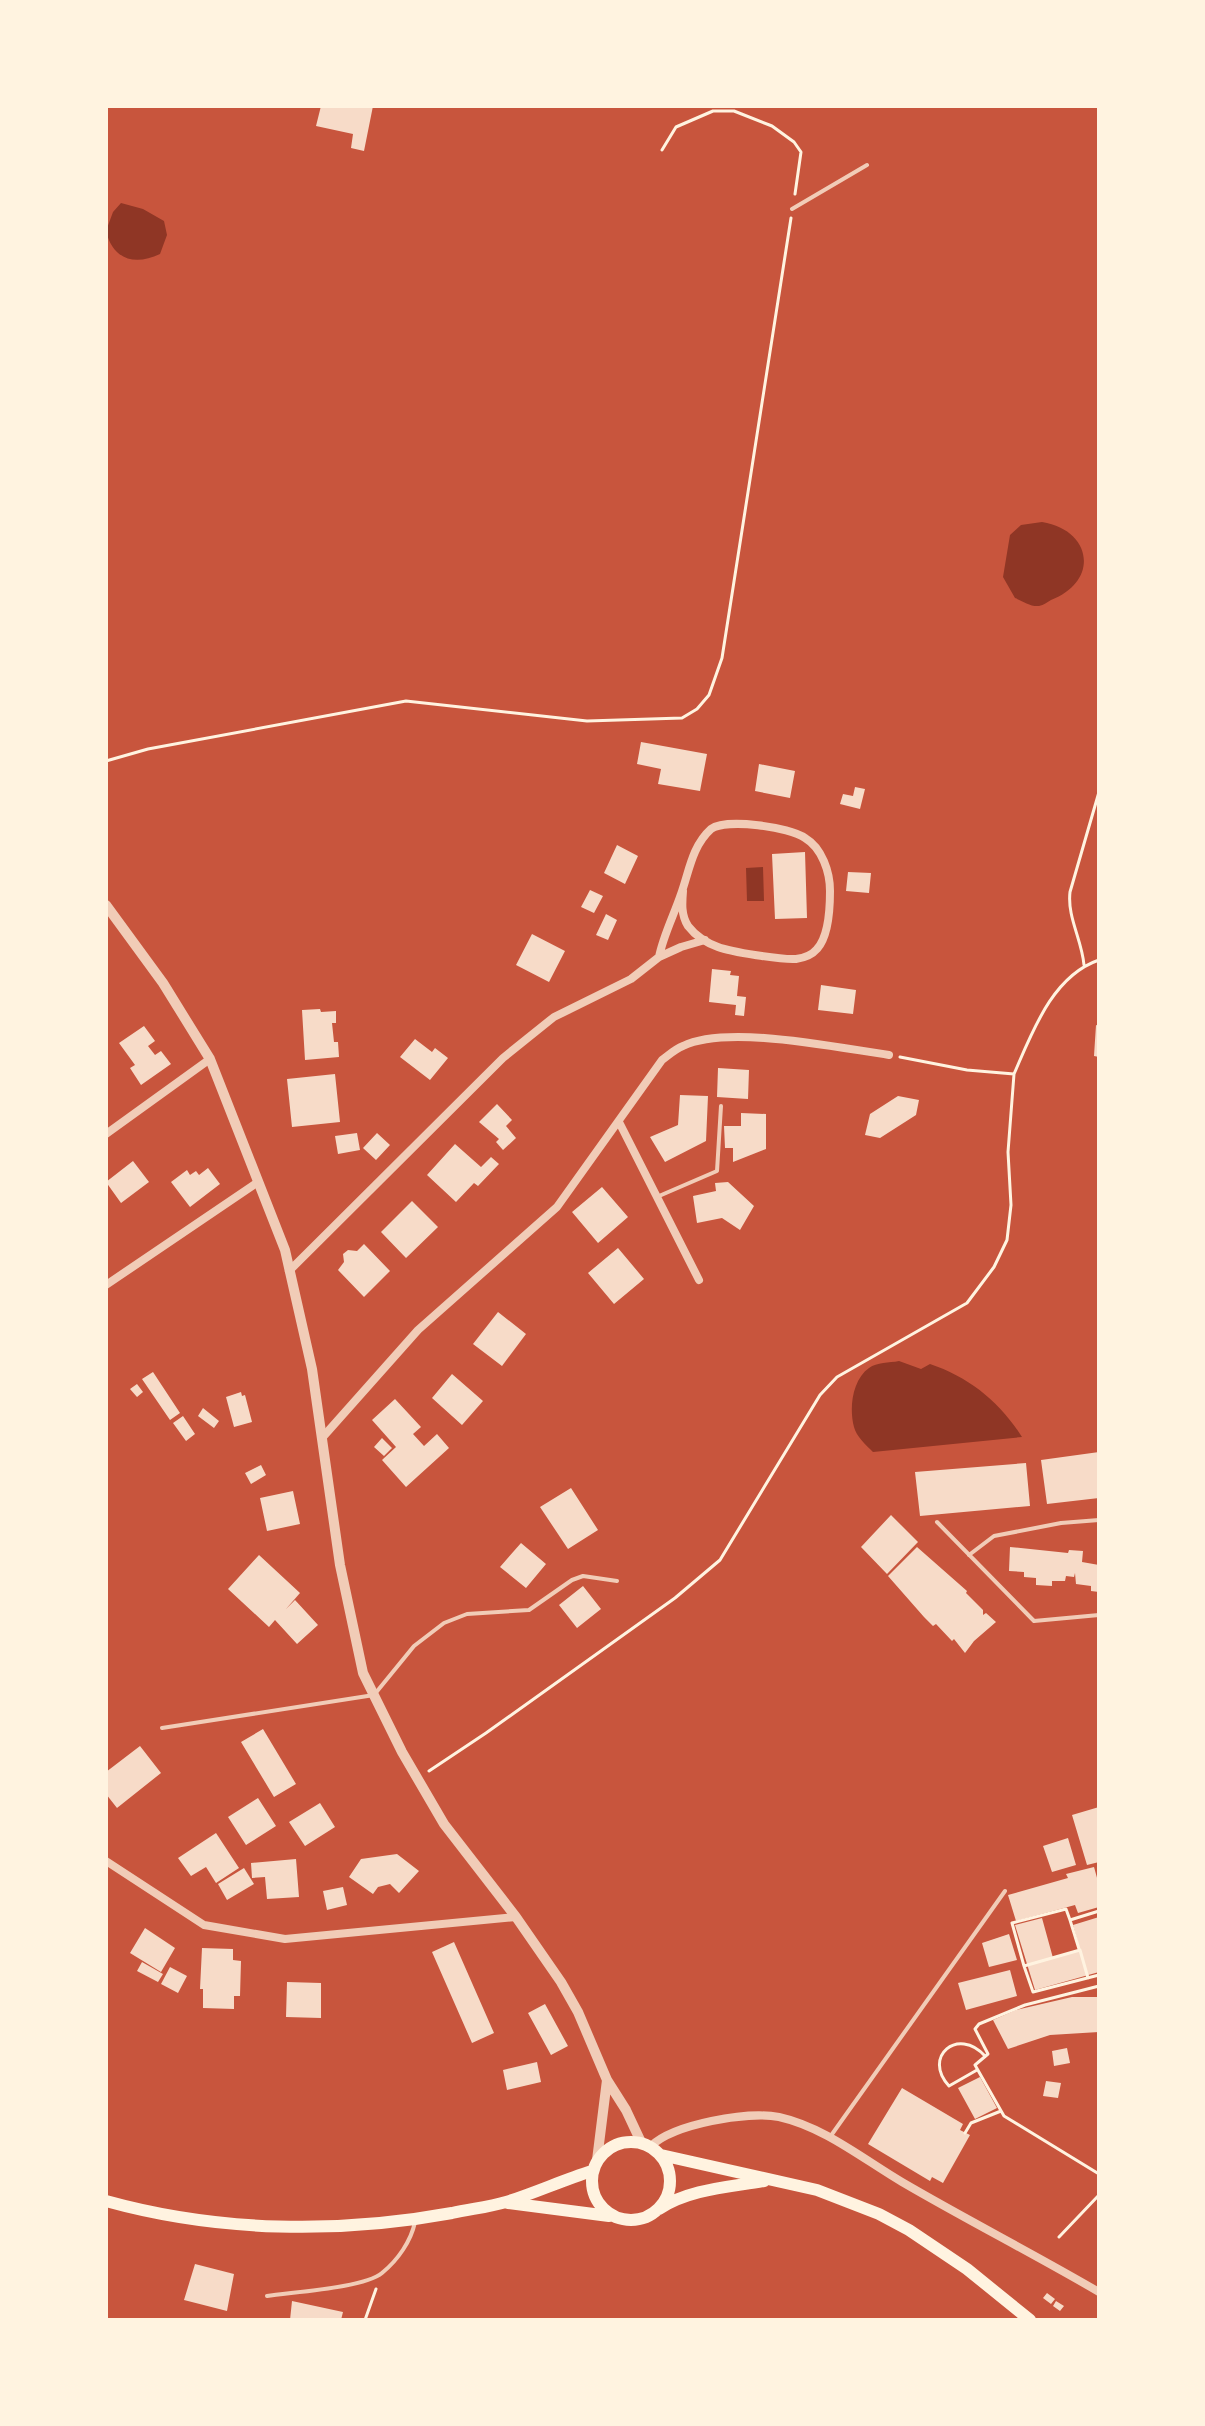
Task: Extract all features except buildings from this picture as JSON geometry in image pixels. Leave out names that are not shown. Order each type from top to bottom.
[{"type":"main road","points":[[106,2201],[181,2218],[240,2224],[349,2227],[415,2220],[504,2203],[595,2165],[606,2151],[629,2141],[768,2180],[817,2190],[879,2214],[967,2269],[1030,2320]]},
{"type":"main road","points":[[651,2147],[670,2177],[664,2201],[657,2211]]},
{"type":"main road","points":[[595,2165],[592,2192],[596,2202],[612,2217]]},
{"type":"main road","points":[[504,2203],[635,2221],[678,2198],[768,2180]]},
{"type":"street","points":[[659,957],[683,891],[690,861],[705,835],[715,826],[725,823],[773,828],[804,836],[816,847],[830,883],[830,907],[822,943],[807,957],[792,960],[719,947],[705,940],[686,922],[682,913],[683,891]]},
{"type":"street","points":[[106,905],[163,983],[210,1059],[285,1250],[312,1369],[340,1565],[363,1673],[417,1779],[444,1824],[516,1917],[561,1982],[578,2012],[607,2080],[651,2147],[676,2132],[742,2115],[780,2118],[830,2137],[904,2183],[1099,2292]]},
{"type":"street","points":[[289,1271],[503,1058],[554,1017],[631,979],[659,957],[705,940]]},
{"type":"street","points":[[322,1438],[418,1330],[557,1207],[662,1060],[684,1045],[723,1038],[777,1038],[889,1055]]},
{"type":"street","points":[[106,1134],[210,1059]]},
{"type":"street","points":[[619,1122],[699,1280]]},
{"type":"street","points":[[106,1285],[258,1182]]},
{"type":"street","points":[[106,1861],[204,1925],[285,1939],[516,1917]]},
{"type":"street","points":[[595,2165],[607,2080]]},
{"type":"lane","points":[[792,209],[867,165]]},
{"type":"lane","points":[[657,1197],[717,1171],[721,1106]]},
{"type":"lane","points":[[968,1555],[994,1536],[1061,1523],[1099,1520]]},
{"type":"lane","points":[[937,1522],[1034,1621],[1099,1615]]},
{"type":"lane","points":[[162,1728],[374,1695],[414,1646],[444,1623],[467,1614],[529,1610],[572,1580],[583,1576],[617,1581]]},
{"type":"lane","points":[[830,2137],[1005,1891]]},
{"type":"lane","points":[[267,2296],[339,2286],[381,2274],[412,2238],[415,2220]]},
{"type":"path","points":[[106,761],[148,749],[406,701],[587,721],[682,718],[697,709],[709,695],[722,658],[801,152],[794,142],[772,126],[734,111],[713,111],[676,127],[662,150]]},
{"type":"path","points":[[1084,965],[1083,948],[1068,907],[1099,792]]},
{"type":"path","points":[[417,1779],[675,1598],[720,1560],[820,1395],[837,1377],[967,1303],[994,1267],[1007,1240],[1011,1205],[1008,1152],[1014,1074],[1039,1018],[1055,994],[1084,965],[1099,960]]},
{"type":"path","points":[[889,1055],[967,1070],[1014,1074]]},
{"type":"path","points":[[1088,1978],[1066,1909],[1012,1923],[1033,1992],[1088,1978],[1099,1975]]},
{"type":"path","points":[[1070,1920],[1099,1911]]},
{"type":"path","points":[[1024,1966],[1080,1950]]},
{"type":"path","points":[[1099,1986],[1025,2005],[979,2024],[975,2029],[988,2054],[975,2065],[1004,2116],[1099,2174]]},
{"type":"path","points":[[977,2070],[949,2086],[941,2076],[939,2063],[947,2048],[956,2044],[971,2045],[985,2056]]},
{"type":"path","points":[[965,2133],[971,2123],[1001,2111]]},
{"type":"path","points":[[1059,2237],[1099,2195]]},
{"type":"path","points":[[365,2320],[381,2274]]},
{"type":"shaded area","points":[[121,203],[143,209],[164,221],[167,235],[160,254],[134,260],[114,249],[106,231],[113,212]]},
{"type":"shaded area","points":[[1042,522],[1071,535],[1080,545],[1084,557],[1083,569],[1067,592],[1036,606],[1015,598],[1003,577],[1010,535],[1021,525]]},
{"type":"shaded area","points":[[763,867],[764,901],[747,901],[746,868]]},
{"type":"shaded area","points":[[899,1361],[921,1369],[930,1364],[958,1376],[994,1402],[1022,1437],[873,1452],[854,1427],[852,1404],[855,1387],[863,1373],[872,1366]]}]
